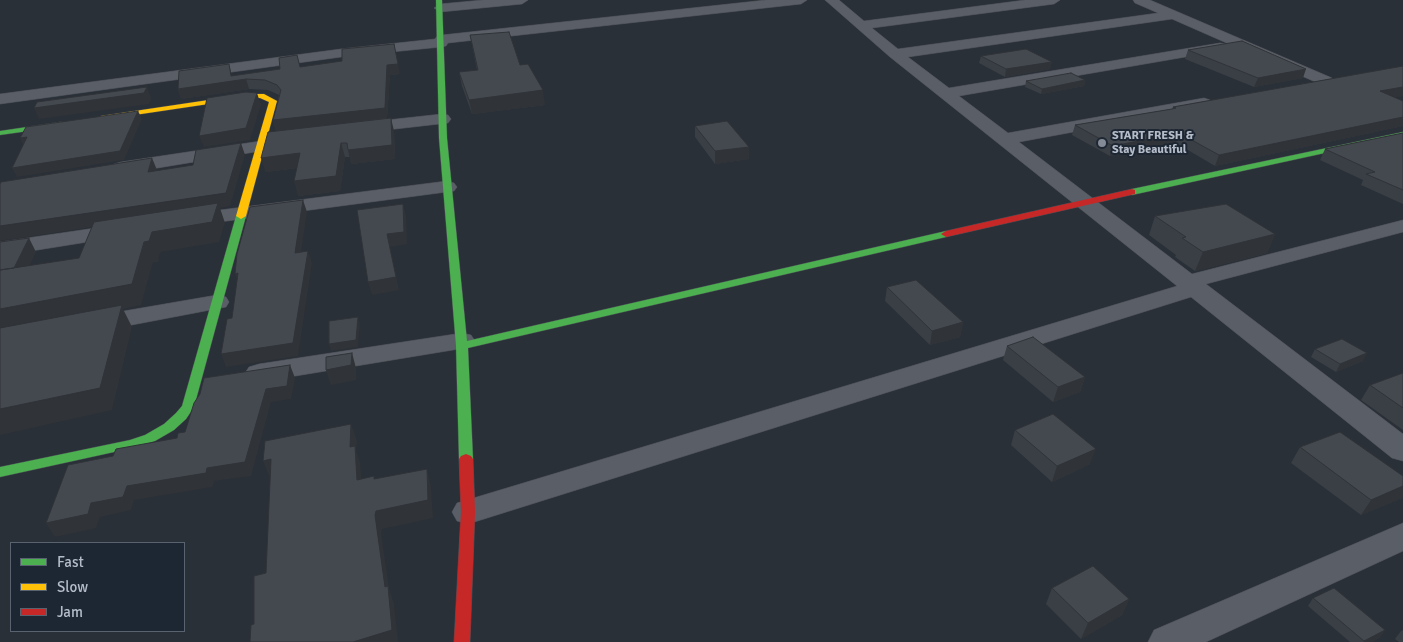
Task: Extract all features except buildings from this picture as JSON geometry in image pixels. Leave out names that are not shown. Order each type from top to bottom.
[{"type":"street","points":[[462,642],[468,512],[462,344],[442,119],[440,4],[522,0]]},
{"type":"street","points":[[0,99],[341,52],[800,0]]},
{"type":"street","points":[[831,0],[895,54],[1403,450]]},
{"type":"street","points":[[861,25],[1054,0]]},
{"type":"street","points":[[1139,0],[1326,81]]},
{"type":"street","points":[[895,54],[1173,15]]},
{"type":"street","points":[[947,93],[1240,44]]},
{"type":"street","points":[[1297,86],[1346,78]]},
{"type":"street","points":[[0,133],[250,96],[262,96],[273,100],[188,407],[169,427],[150,438],[132,444],[0,472]]},
{"type":"street","points":[[1005,139],[1219,100]]},
{"type":"street","points":[[343,130],[442,119]]},
{"type":"street","points":[[194,383],[462,344],[1085,202],[1403,134]]},
{"type":"street","points":[[106,171],[283,137]]},
{"type":"street","points":[[0,249],[243,212],[447,188]]},
{"type":"street","points":[[468,512],[1192,285],[1400,229]]},
{"type":"street","points":[[76,328],[218,302]]},
{"type":"street","points":[[1167,642],[1403,536]]},
{"type":"traffic: fast","points":[[439,0],[443,138],[462,346],[466,459]]},
{"type":"traffic: fast","points":[[0,133],[61,124]]},
{"type":"traffic: fast","points":[[1132,192],[1403,134]]},
{"type":"traffic: fast","points":[[0,472],[132,444],[150,438],[169,427],[181,416],[188,407],[241,216]]},
{"type":"traffic: fast","points":[[462,346],[946,234]]},
{"type":"traffic: slow","points":[[101,118],[249,96],[261,96],[273,101],[241,216]]},
{"type":"traffic: jam","points":[[946,234],[1132,192]]},
{"type":"traffic: jam","points":[[462,642],[468,512],[466,459]]},
{"type":"place","name":"START FRESH & Stay Beautiful","points":[[1102,143]]}]
